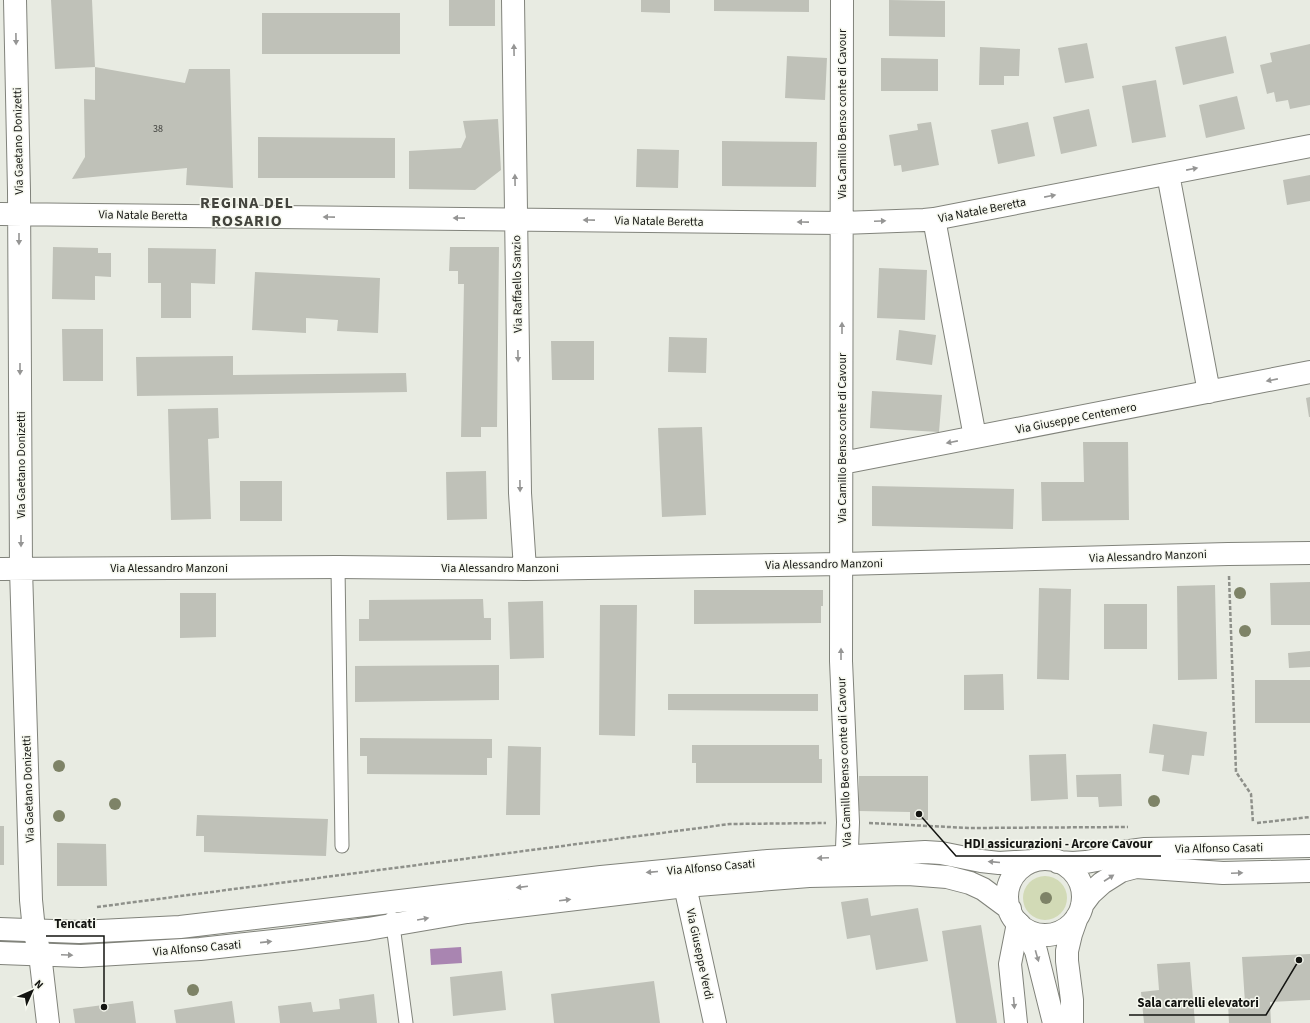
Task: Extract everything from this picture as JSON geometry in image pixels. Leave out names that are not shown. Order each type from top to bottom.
[{"type":"street","name":"Via Gaetano Donizetti","points":[[15,0],[10,214],[11,569],[34,930],[40,954],[48,1023]]},
{"type":"street","name":"Via Raffaello Sanzio","points":[[513,0],[520,492],[525,569]]},
{"type":"street","name":"Via Camillo Benso conte di Cavour","points":[[842,0],[841,661],[848,822],[846,866]]},
{"type":"street","name":"Via Natale Beretta","points":[[10,214],[842,223],[934,219],[1310,146]]},
{"type":"street","points":[[1168,174],[1209,392]]},
{"type":"street","points":[[934,219],[975,437]]},
{"type":"street","name":"Via Giuseppe Centemero","points":[[842,463],[1310,372]]},
{"type":"street","name":"Via Alessandro Manzoni","points":[[11,569],[338,567],[525,569],[842,564],[1310,553]]},
{"type":"street","name":"Via Alfonso Casati","points":[[1058,862],[1086,862],[1122,852],[1145,849],[1310,846]]},
{"type":"street","name":"Via Alfonso Casati","points":[[0,953],[80,956],[200,949],[292,939],[393,925],[467,912],[748,880],[933,852],[981,861],[1015,863],[1033,861]]},
{"type":"street","points":[[1072,1023],[1072,1000],[1067,951],[1080,911],[1082,890],[1078,878],[1069,868],[1058,862],[1045,859],[1033,861],[1020,869],[1011,880],[1008,895],[1014,916],[1022,927],[1032,933],[1049,935],[1063,930],[1072,924],[1080,911]]},
{"type":"street","name":"Via Alfonso Casati","points":[[0,929],[79,932],[180,926],[635,874],[768,862],[846,866],[908,874],[947,877],[970,883],[983,889],[1014,916]]},
{"type":"street","name":"Via Alfonso Casati","points":[[1080,911],[1091,893],[1102,883],[1121,871],[1136,867],[1223,873],[1310,871]]},
{"type":"street","name":"Via Giuseppe Verdi","points":[[685,886],[715,1023]]},
{"type":"street","points":[[1014,916],[1010,964],[1016,1023]]},
{"type":"street","points":[[1014,916],[1027,933],[1036,951],[1054,1023]]},
{"type":"lane","points":[[338,567],[342,846]]},
{"type":"lane","points":[[390,903],[406,1023]]},
{"type":"path","points":[[1228,554],[1236,772],[1251,794],[1253,823]]},
{"type":"green space","points":[[1041,876],[1049,876],[1061,882],[1067,894],[1067,902],[1061,914],[1049,920],[1041,920],[1029,914],[1023,902],[1023,894],[1029,882]]},
{"type":"shaded area","points":[[461,947],[462,963],[431,965],[430,949]]},
{"type":"building","points":[[51,0],[92,0],[95,67],[55,69]]},
{"type":"building","points":[[449,0],[495,0],[495,26],[449,26]]},
{"type":"building","points":[[641,0],[670,0],[670,13],[641,12]]},
{"type":"building","points":[[714,0],[809,0],[809,12],[714,11]]},
{"type":"building","points":[[889,0],[945,1],[945,37],[889,36]]},
{"type":"building","points":[[262,13],[400,13],[400,54],[262,54]]},
{"type":"building","points":[[1226,36],[1234,73],[1183,85],[1175,47]]},
{"type":"building","points":[[1087,43],[1094,78],[1065,83],[1058,48]]},
{"type":"building","points":[[1310,44],[1310,105],[1290,109],[1288,100],[1276,102],[1274,92],[1267,94],[1260,65],[1272,62],[1270,53]]},
{"type":"building","points":[[980,47],[1020,49],[1019,76],[1004,76],[1004,85],[979,85]]},
{"type":"building","points":[[787,56],[827,58],[825,100],[785,98]]},
{"type":"building","points":[[881,58],[938,59],[938,91],[881,91]]},
{"type":"building","points":[[95,67],[185,83],[189,69],[230,69],[233,188],[186,185],[187,168],[72,179],[85,157],[84,99],[95,100]]},
{"type":"building","points":[[1156,80],[1166,137],[1132,143],[1122,86]]},
{"type":"building","points":[[1237,96],[1245,129],[1206,138],[1199,105]]},
{"type":"building","points":[[1089,109],[1097,146],[1061,154],[1053,117]]},
{"type":"building","points":[[498,119],[501,170],[475,190],[409,189],[409,151],[461,148],[466,137],[463,121]]},
{"type":"building","points":[[931,122],[939,165],[902,172],[901,165],[894,166],[889,135],[918,130],[917,124]]},
{"type":"building","points":[[1028,122],[1035,156],[998,164],[991,130]]},
{"type":"building","points":[[258,137],[395,138],[395,178],[258,178]]},
{"type":"building","points":[[722,141],[817,142],[816,187],[722,186]]},
{"type":"building","points":[[637,149],[679,150],[678,188],[636,187]]},
{"type":"building","points":[[1310,175],[1310,201],[1287,205],[1283,180]]},
{"type":"building","points":[[53,247],[98,248],[98,253],[111,253],[111,277],[95,276],[95,300],[52,299]]},
{"type":"building","points":[[450,247],[499,247],[497,427],[481,427],[481,437],[461,437],[464,284],[458,284],[458,271],[449,271]]},
{"type":"building","points":[[148,248],[216,249],[215,284],[191,283],[191,318],[161,318],[161,283],[148,283]]},
{"type":"building","points":[[879,268],[927,270],[925,320],[877,318]]},
{"type":"building","points":[[255,272],[380,278],[378,333],[337,331],[338,320],[306,318],[306,333],[252,330]]},
{"type":"building","points":[[62,329],[103,329],[103,381],[63,381]]},
{"type":"building","points":[[899,330],[936,335],[932,365],[896,360]]},
{"type":"building","points":[[669,337],[707,338],[706,373],[668,372]]},
{"type":"building","points":[[551,341],[594,341],[594,380],[552,380]]},
{"type":"building","points":[[233,356],[233,375],[406,373],[407,392],[137,396],[136,357]]},
{"type":"building","points":[[872,391],[942,395],[939,432],[870,428]]},
{"type":"building","points":[[1310,397],[1310,417],[1309,417],[1306,398]]},
{"type":"building","points":[[218,408],[219,438],[208,439],[211,519],[171,520],[168,409]]},
{"type":"building","points":[[702,427],[706,515],[662,517],[658,428]]},
{"type":"building","points":[[1083,442],[1128,442],[1129,520],[1042,521],[1041,482],[1084,482]]},
{"type":"building","points":[[486,471],[487,519],[447,520],[446,472]]},
{"type":"building","points":[[240,481],[282,481],[282,521],[240,521]]},
{"type":"building","points":[[872,486],[1014,489],[1013,529],[872,526]]},
{"type":"building","points":[[1310,582],[1310,625],[1271,625],[1270,583]]},
{"type":"building","points":[[1215,585],[1217,679],[1178,680],[1177,586]]},
{"type":"building","points":[[1039,588],[1071,589],[1069,680],[1037,679]]},
{"type":"building","points":[[694,590],[823,590],[821,623],[694,624]]},
{"type":"building","points":[[180,593],[216,593],[216,637],[180,638]]},
{"type":"building","points":[[483,599],[484,618],[491,618],[491,640],[359,641],[359,619],[369,619],[369,600]]},
{"type":"building","points":[[543,601],[544,658],[510,659],[508,602]]},
{"type":"building","points":[[1104,604],[1147,604],[1147,649],[1104,649]]},
{"type":"building","points":[[600,605],[637,605],[635,736],[599,735]]},
{"type":"building","points":[[1310,651],[1310,667],[1289,668],[1288,653]]},
{"type":"building","points":[[499,665],[499,700],[355,702],[355,666]]},
{"type":"building","points":[[1003,674],[1004,710],[964,710],[964,675]]},
{"type":"building","points":[[1255,680],[1310,680],[1310,723],[1255,723]]},
{"type":"building","points":[[668,694],[818,694],[818,711],[668,710]]},
{"type":"building","points":[[1153,724],[1207,732],[1204,756],[1192,755],[1189,775],[1162,771],[1164,755],[1149,753]]},
{"type":"building","points":[[360,738],[492,739],[492,758],[487,758],[487,775],[367,774],[367,756],[360,756]]},
{"type":"building","points":[[692,745],[819,745],[819,759],[822,759],[822,783],[696,783],[696,763],[692,763]]},
{"type":"building","points":[[508,746],[541,747],[540,815],[506,815]]},
{"type":"building","points":[[1066,754],[1068,799],[1031,801],[1029,755]]},
{"type":"building","points":[[1121,774],[1122,806],[1099,807],[1098,797],[1077,797],[1076,775]]},
{"type":"building","points":[[859,776],[928,776],[928,820],[910,820],[910,812],[859,811]]},
{"type":"building","points":[[197,815],[328,819],[326,856],[204,852],[204,836],[196,836]]},
{"type":"building","points":[[0,826],[4,826],[4,865],[0,865]]},
{"type":"building","points":[[57,843],[106,844],[107,886],[57,886]]},
{"type":"building","points":[[868,898],[871,916],[918,908],[928,961],[876,970],[870,935],[847,939],[841,902]]},
{"type":"building","points":[[981,925],[997,1023],[956,1023],[942,931]]},
{"type":"building","points":[[1310,954],[1310,1000],[1270,1002],[1271,1023],[1229,1023],[1228,1004],[1245,1003],[1242,957]]},
{"type":"building","points":[[1190,962],[1195,1023],[1144,1023],[1141,992],[1159,990],[1157,964]]},
{"type":"building","points":[[502,971],[506,1010],[453,1016],[450,977]]},
{"type":"building","points":[[654,981],[660,1023],[554,1023],[551,994]]},
{"type":"building","points":[[374,994],[377,1023],[280,1023],[278,1006],[311,1002],[313,1012],[340,1009],[339,999]]},
{"type":"building","points":[[133,1001],[136,1023],[75,1023],[73,1009]]},
{"type":"building","points":[[232,1001],[235,1023],[176,1023],[174,1010]]},
{"type":"place","name":"HDI assicurazioni - Arcore Cavour","points":[[919,814]]},
{"type":"place","name":"Sala carrelli elevatori","points":[[1299,960]]},
{"type":"place","name":"Tencati","points":[[104,1007]]},
{"type":"district","name":"REGINA DEL ROSARIO","points":[[247,211]]}]
